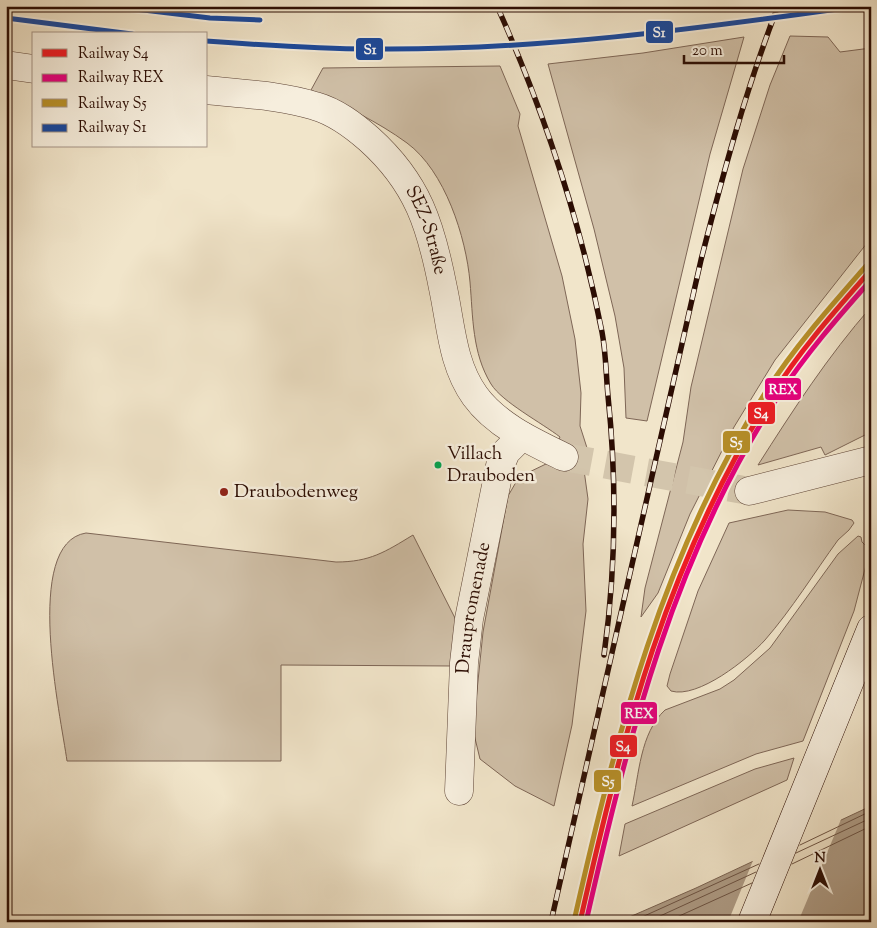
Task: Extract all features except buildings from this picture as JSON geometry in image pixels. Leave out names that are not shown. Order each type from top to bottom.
[{"type":"street","points":[[6,65],[32,68]]},
{"type":"street","name":"SEZ-Straße","points":[[208,90],[279,98],[323,109],[357,128],[395,164],[415,195],[431,231],[454,352],[462,376],[482,405],[522,436],[564,457]]},
{"type":"street","name":"Draupromenade","points":[[459,791],[464,663],[469,619],[500,466],[506,452],[522,436]]},
{"type":"street","points":[[749,491],[871,460]]},
{"type":"street","points":[[752,922],[870,633]]},
{"type":"shaded area","points":[[790,36],[828,37],[840,52],[871,48],[871,238],[775,360],[734,427],[690,514],[658,593],[641,617],[645,588],[683,442],[691,387],[743,169],[770,85]]},
{"type":"shaded area","points":[[744,37],[710,154],[647,421],[626,418],[624,368],[615,316],[594,229],[548,64],[643,53]]},
{"type":"shaded area","points":[[500,66],[520,114],[518,126],[562,276],[575,339],[581,393],[580,426],[588,451],[584,470],[588,499],[583,544],[586,611],[572,725],[554,806],[515,786],[480,759],[473,730],[483,632],[508,496],[519,477],[548,463],[560,437],[504,398],[496,391],[485,372],[474,334],[468,264],[464,245],[443,187],[432,170],[420,155],[396,135],[360,114],[311,90],[323,68]]},
{"type":"shaded area","points":[[871,307],[871,432],[825,455],[821,447],[758,465],[826,364]]},
{"type":"shaded area","points":[[788,510],[825,512],[852,520],[854,523],[838,540],[784,616],[757,648],[735,667],[708,683],[682,692],[671,691],[667,686],[670,674],[698,591],[729,523]]},
{"type":"shaded area","points":[[86,533],[336,562],[348,562],[377,555],[413,535],[457,622],[453,666],[281,665],[281,761],[67,761],[58,708],[50,634],[50,598],[55,567],[67,544]]},
{"type":"shaded area","points":[[858,536],[861,537],[862,542],[870,550],[854,611],[803,741],[756,754],[632,806],[645,742],[657,719],[665,710],[720,689],[734,680],[770,648],[838,554]]},
{"type":"shaded area","points":[[794,758],[787,780],[619,856],[625,824],[755,769]]},
{"type":"water","points":[[871,806],[871,922],[618,922],[696,888]]},
{"type":"pier","points":[[842,817],[798,922],[728,922],[754,858]]},
{"type":"tunnel","points":[[564,457],[749,491]]},
{"type":"railway","points":[[497,6],[530,85],[559,166],[583,249],[603,340],[611,429],[614,494],[613,558],[604,655]]},
{"type":"railway","points":[[551,922],[701,260],[736,132],[766,37],[778,6]]},
{"type":"rail line","name":"S1","points":[[110,6],[210,18],[260,20]]},
{"type":"rail line","name":"S1","points":[[208,41],[349,49],[430,49],[492,46],[615,37],[859,6]]},
{"type":"rail line","name":"S1","points":[[6,18],[116,32]]},
{"type":"rail line","name":"S5","points":[[574,921],[607,782],[626,714],[647,646],[671,580],[699,515],[731,452],[778,373],[827,311],[866,266]]},
{"type":"rail line","name":"S4","points":[[580,922],[613,783],[632,716],[676,585],[704,521],[735,458],[783,378],[819,331],[871,270]]},
{"type":"rail line","name":"REX","points":[[586,922],[619,784],[638,716],[659,649],[683,583],[710,519],[742,456],[779,395],[823,336],[871,280]]},
{"type":"place","name":"Villach Drauboden","points":[[438,465]]},
{"type":"place","name":"Draubodenweg","points":[[224,492]]}]
